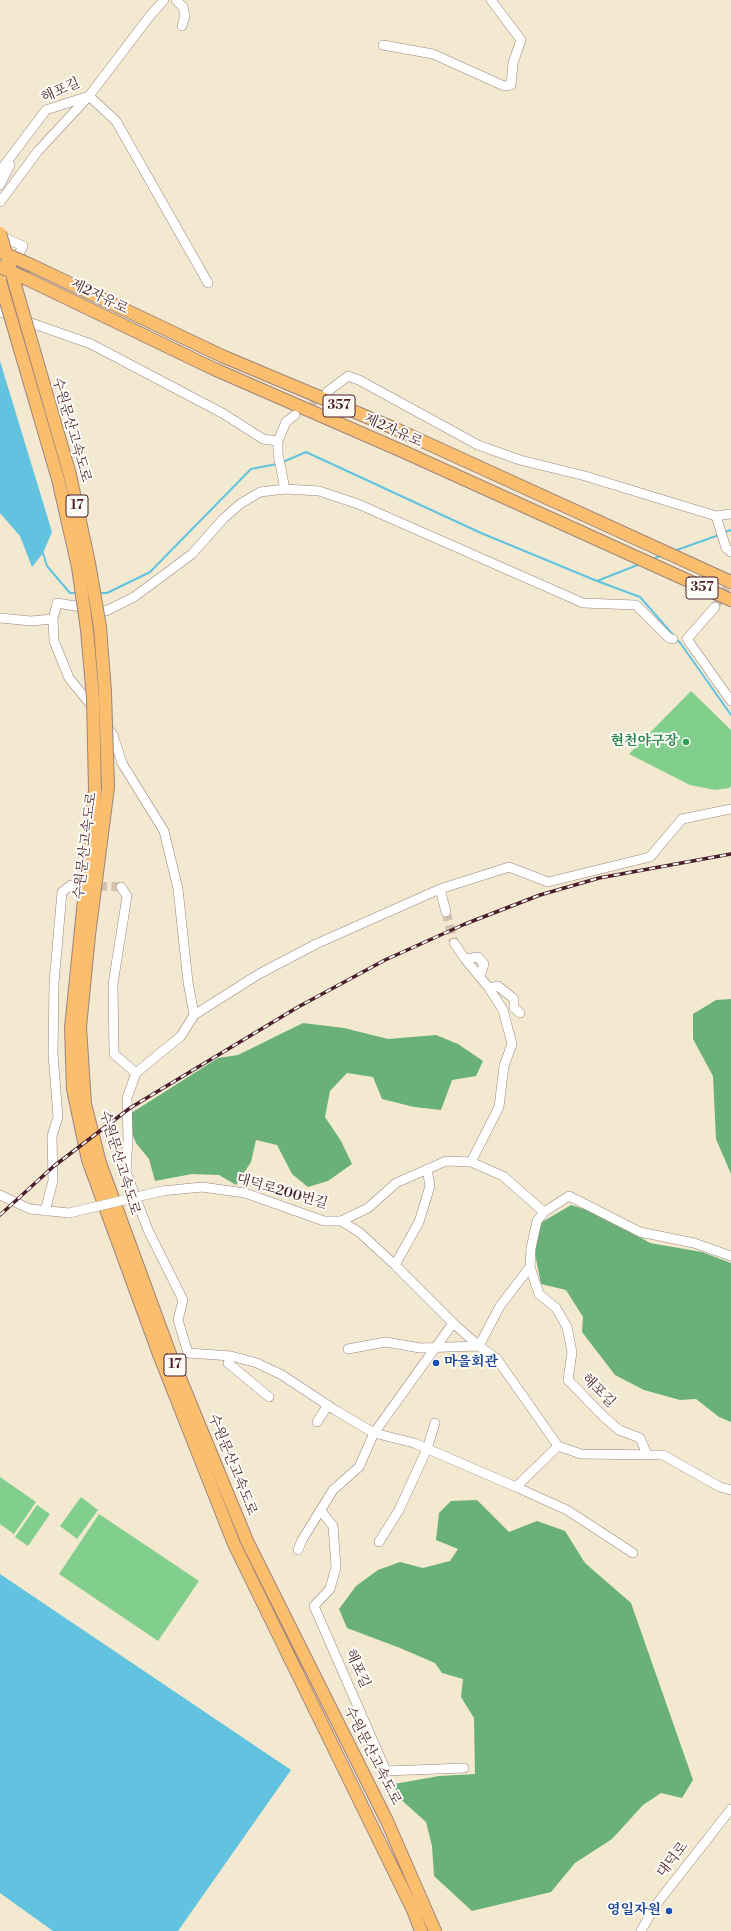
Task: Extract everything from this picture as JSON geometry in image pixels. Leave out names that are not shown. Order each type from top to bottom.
[{"type":"highway","name":"수원문산고속도로","points":[[0,235],[70,474],[89,563],[100,627],[104,677],[108,787],[89,935],[80,1027],[85,1104],[100,1164],[170,1354],[247,1541],[387,1821],[425,1905],[435,1931]]},
{"type":"highway","name":"제2자유로","points":[[0,251],[222,356],[398,430],[693,566],[731,581]]},
{"type":"highway","name":"제2자유로","points":[[0,267],[214,369],[402,451],[672,575],[731,600]]},
{"type":"highway","name":"수원문산고속도로","points":[[0,281],[58,478],[78,567],[87,630],[93,698],[95,791],[71,1028],[73,1089],[88,1160],[158,1349],[234,1544],[413,1910],[421,1931]]},
{"type":"highway","points":[[709,591],[731,604]]},
{"type":"street","name":"해포길","points":[[0,171],[46,110],[88,96],[149,17],[164,0]]},
{"type":"street","points":[[176,0],[184,7],[185,16],[182,26]]},
{"type":"street","points":[[383,45],[433,54],[504,86],[511,85],[513,63],[521,40],[491,0]]},
{"type":"street","points":[[0,202],[38,152],[88,96],[116,121],[208,283]]},
{"type":"street","points":[[0,185],[14,154]]},
{"type":"street","points":[[0,235],[23,246],[0,294]]},
{"type":"street","points":[[0,312],[91,344],[224,414],[263,439],[278,441]]},
{"type":"street","points":[[327,392],[348,376],[359,380],[478,445],[520,460],[585,476],[716,516],[731,514]]},
{"type":"street","points":[[285,490],[278,454],[278,441],[286,422],[295,415]]},
{"type":"street","points":[[194,1015],[188,982],[178,890],[164,831],[122,763],[113,735],[69,678],[54,641],[53,620],[57,603],[106,610],[134,597],[192,554],[223,519],[240,504],[260,492],[285,490],[319,491],[358,504],[584,603],[636,605],[669,638],[673,638]]},
{"type":"street","points":[[716,516],[718,525],[729,550]]},
{"type":"street","points":[[715,607],[687,639],[731,701]]},
{"type":"street","points":[[0,618],[31,621],[53,620]]},
{"type":"street","points":[[633,1553],[567,1510],[414,1443],[374,1433],[328,1405],[282,1374],[231,1356],[188,1353],[178,1320],[183,1300],[148,1230],[126,1172],[128,1138],[127,1098],[136,1073],[181,1036],[194,1015],[259,974],[316,944],[440,889],[509,867],[548,882],[650,857],[682,819],[731,809]]},
{"type":"street","points":[[45,1211],[53,1181],[52,1136],[58,1117],[53,1054],[54,984],[62,892],[71,885]]},
{"type":"street","points":[[122,888],[127,896],[113,984],[114,1054],[136,1073]]},
{"type":"street","points":[[440,889],[446,912]]},
{"type":"street","points":[[454,943],[489,988],[503,1010],[512,1044],[504,1066],[499,1107],[470,1162]]},
{"type":"street","points":[[489,988],[498,986],[514,998],[514,1008],[520,1013]]},
{"type":"street","name":"대덕로200번길","points":[[0,1196],[18,1205],[45,1211],[69,1213],[162,1191],[202,1188],[245,1193],[324,1221],[341,1221],[368,1208],[396,1183],[446,1161],[470,1162],[503,1176],[544,1212]]},
{"type":"street","points":[[395,1265],[420,1222],[430,1186],[427,1169]]},
{"type":"street","points":[[479,1346],[500,1306],[530,1267],[531,1248],[537,1221],[544,1212],[569,1196],[640,1232],[694,1242],[731,1256]]},
{"type":"street","points":[[341,1221],[359,1232],[395,1265],[453,1323],[479,1346],[497,1359],[558,1446],[581,1454],[663,1455],[720,1487],[731,1490]]},
{"type":"street","name":"해포길","points":[[530,1267],[539,1294],[556,1308],[567,1327],[572,1352],[568,1380],[603,1416],[619,1430],[640,1438],[648,1454]]},
{"type":"street","points":[[298,1550],[302,1540],[333,1490],[359,1467],[374,1433],[453,1323]]},
{"type":"street","points":[[348,1349],[386,1342],[420,1348],[479,1346]]},
{"type":"street","points":[[231,1356],[228,1363],[269,1397]]},
{"type":"street","points":[[316,1422],[328,1405]]},
{"type":"street","points":[[379,1542],[399,1510],[426,1449],[435,1423]]},
{"type":"street","points":[[516,1487],[558,1446]]},
{"type":"street","name":"해포길","points":[[321,1511],[333,1526],[336,1567],[330,1589],[314,1606],[386,1771],[464,1768]]},
{"type":"street","name":"대덕로","points":[[641,1931],[655,1906],[731,1809]]},
{"type":"green space","name":"현천야구장","points":[[691,691],[731,730],[731,786],[729,788],[715,790],[690,785],[629,754]]},
{"type":"green space","points":[[731,999],[731,1174],[716,1139],[713,1076],[693,1039],[693,1014],[716,1000]]},
{"type":"green space","points":[[303,1023],[344,1028],[388,1039],[436,1035],[458,1044],[483,1061],[476,1076],[452,1080],[441,1110],[414,1107],[382,1099],[373,1077],[347,1073],[330,1091],[325,1117],[341,1141],[352,1164],[328,1181],[308,1187],[292,1174],[277,1145],[256,1140],[251,1162],[236,1185],[219,1175],[192,1174],[155,1181],[149,1159],[136,1143],[125,1117],[218,1058],[238,1055]]},
{"type":"green space","points":[[571,1205],[600,1214],[650,1243],[702,1252],[731,1263],[731,1422],[719,1417],[696,1399],[680,1400],[644,1390],[615,1375],[582,1332],[583,1317],[566,1290],[541,1284],[534,1249],[542,1222]]},
{"type":"green space","points":[[0,1477],[36,1502],[14,1534],[0,1524]]},
{"type":"green space","points":[[81,1497],[98,1510],[77,1539],[60,1526]]},
{"type":"green space","points":[[477,1500],[509,1532],[537,1521],[565,1531],[585,1563],[631,1603],[693,1780],[682,1798],[661,1793],[643,1805],[612,1839],[575,1863],[551,1892],[472,1911],[434,1876],[432,1846],[426,1822],[397,1796],[394,1784],[439,1776],[475,1774],[474,1718],[461,1697],[463,1679],[442,1673],[435,1663],[347,1628],[339,1609],[356,1586],[378,1570],[400,1562],[423,1568],[450,1561],[458,1549],[436,1540],[439,1513],[451,1501]]},
{"type":"green space","points":[[37,1505],[50,1514],[28,1546],[15,1537]]},
{"type":"green space","points":[[99,1514],[199,1581],[158,1641],[59,1574]]},
{"type":"water","points":[[0,361],[52,532],[43,553],[32,567],[20,536],[0,513]]},
{"type":"water","points":[[0,1574],[291,1770],[178,1931],[53,1931],[0,1893]]},
{"type":"waterway","points":[[283,462],[306,452],[481,533],[597,581],[640,564]]},
{"type":"waterway","points":[[98,593],[107,593],[150,572],[251,469],[277,464]]},
{"type":"waterway","points":[[725,532],[731,530]]},
{"type":"waterway","points":[[674,551],[719,535]]},
{"type":"waterway","points":[[43,553],[47,566],[70,593],[77,593]]},
{"type":"waterway","points":[[653,559],[662,555]]},
{"type":"waterway","points":[[597,581],[640,597],[681,644],[731,715]]},
{"type":"tunnel","points":[[300,411],[324,394]]},
{"type":"tunnel","points":[[715,607],[731,581]]},
{"type":"tunnel","points":[[71,885],[121,887]]},
{"type":"tunnel","points":[[446,912],[454,943]]},
{"type":"railway","points":[[0,1215],[54,1166],[130,1108],[298,1007],[385,960],[465,924],[540,895],[599,878],[731,854]]},
{"type":"place","name":"현천야구장","points":[[686,742]]},
{"type":"place","name":"마을회관","points":[[436,1363]]},
{"type":"place","name":"영일자원","points":[[669,1911]]}]
